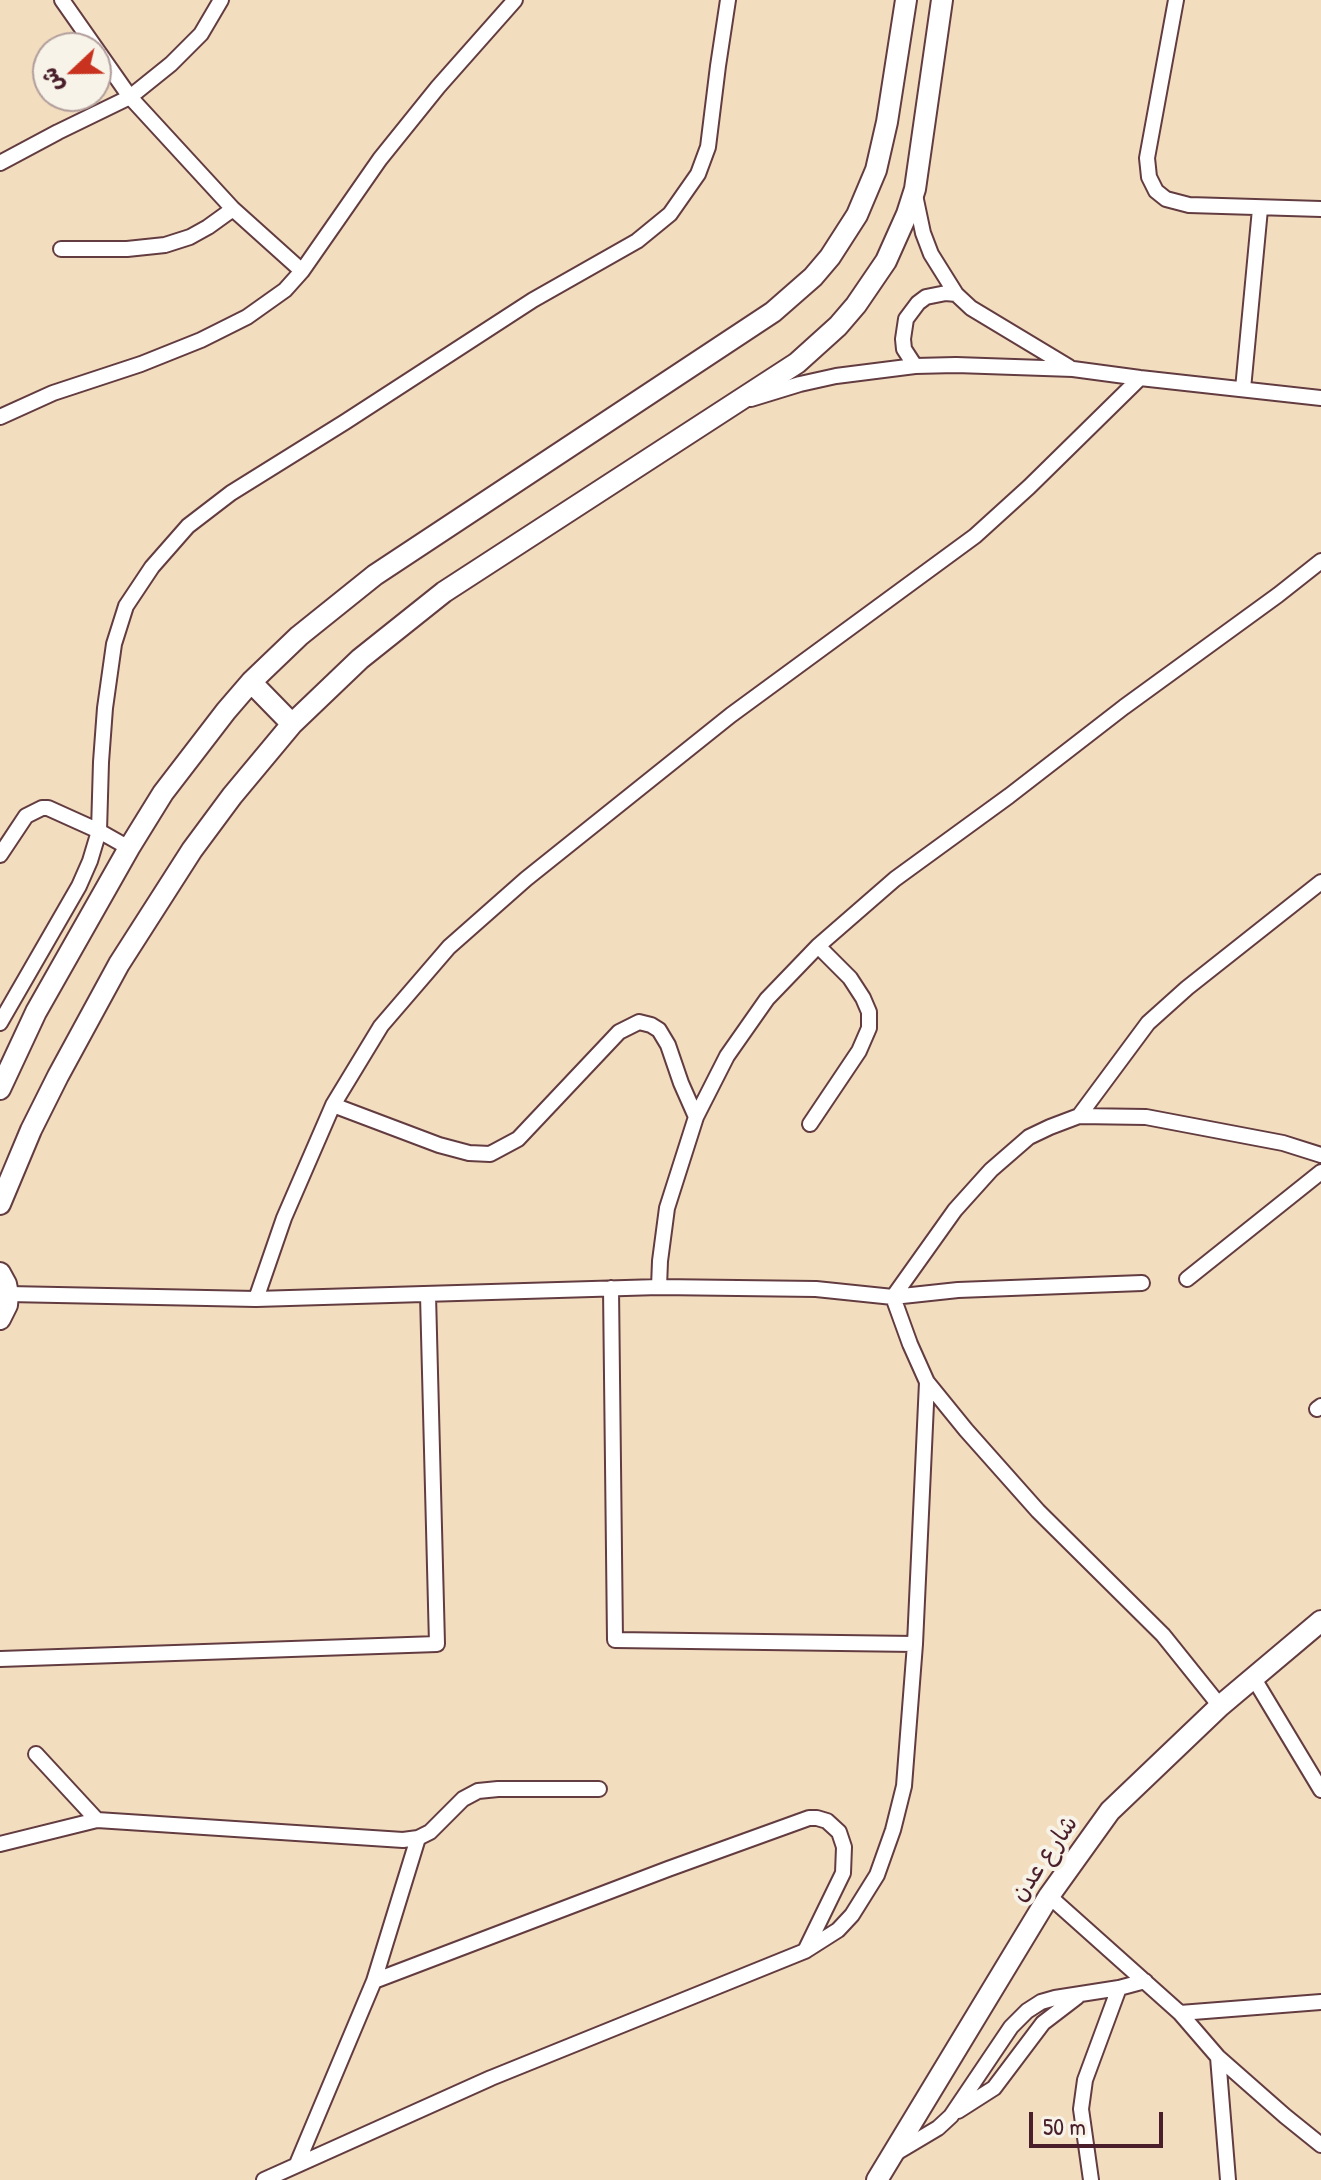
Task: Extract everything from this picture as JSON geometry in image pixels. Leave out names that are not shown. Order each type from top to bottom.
[{"type":"street","points":[[62,0],[130,97],[233,209],[302,271]]},
{"type":"street","points":[[0,163],[130,97],[171,64],[201,34],[221,0]]},
{"type":"street","points":[[0,417],[53,393],[201,340],[247,317],[285,290],[302,271],[380,159],[515,0]]},
{"type":"street","points":[[0,1023],[79,886],[90,861],[99,831],[105,708],[114,644],[126,606],[152,567],[188,526],[231,493],[533,300],[637,241],[670,214],[698,174],[708,147],[728,0]]},
{"type":"street","points":[[0,1089],[36,1012],[129,848],[163,793],[251,682],[299,636],[375,575],[773,312],[813,277],[845,235],[876,170],[887,122],[906,0]]},
{"type":"street","points":[[1176,0],[1147,158],[1149,177],[1156,191],[1166,199],[1189,205],[1321,209]]},
{"type":"street","points":[[0,1204],[31,1130],[119,964],[216,818],[292,724],[360,659],[444,592],[797,363],[828,336],[856,305],[886,261],[915,189],[944,2]]},
{"type":"street","points":[[915,189],[923,233],[931,254],[956,294],[993,323],[1073,369]]},
{"type":"street","points":[[61,249],[127,249],[165,245],[190,237],[233,209]]},
{"type":"street","points":[[1243,389],[1260,209]]},
{"type":"street","points":[[915,366],[904,349],[903,339],[906,319],[911,310],[936,294],[956,294]]},
{"type":"street","points":[[728,408],[800,384],[836,376],[915,366],[956,365],[1073,369],[1321,398]]},
{"type":"street","points":[[256,1299],[284,1218],[333,1105],[381,1026],[449,947],[526,879],[731,715],[975,536],[1140,378]]},
{"type":"street","points":[[659,1287],[667,1208],[696,1117],[727,1056],[767,999],[818,946],[895,879],[1321,561]]},
{"type":"street","points":[[251,682],[292,724]]},
{"type":"street","points":[[0,855],[26,816],[42,808],[99,831],[129,848]]},
{"type":"street","points":[[1079,1116],[1148,1023],[1187,988],[1321,882]]},
{"type":"street","points":[[810,1124],[859,1051],[869,1028],[869,1012],[863,998],[850,978],[818,946]]},
{"type":"street","points":[[333,1105],[439,1145],[469,1153],[490,1154],[518,1139],[619,1032],[639,1022],[659,1030],[668,1045],[696,1117]]},
{"type":"street","points":[[893,1297],[955,1210],[991,1170],[1029,1137],[1079,1116],[1146,1117],[1283,1143],[1321,1155]]},
{"type":"street","points":[[1187,1279],[1321,1172]]},
{"type":"street","points":[[0,1319],[7,1305],[2,1278],[256,1299],[659,1287],[816,1289],[893,1297],[958,1290],[1142,1283]]},
{"type":"street","points":[[611,1288],[615,1640],[915,1644]]},
{"type":"street","points":[[0,1659],[437,1644],[428,1295]]},
{"type":"street","points":[[893,1297],[927,1382],[1038,1511],[1163,1635],[1220,1706]]},
{"type":"street","points":[[264,2180],[491,2078],[805,1951],[838,1930],[852,1915],[877,1875],[904,1786],[915,1644],[927,1382]]},
{"type":"street","name":"شارع عدن","points":[[877,2180],[1049,1896],[1110,1811],[1220,1706],[1321,1621]]},
{"type":"street","points":[[1253,1677],[1321,1790]]},
{"type":"street","points":[[36,1754],[97,1820]]},
{"type":"street","points":[[0,1844],[97,1820],[403,1840],[430,1832],[463,1799],[478,1791],[599,1789]]},
{"type":"street","points":[[374,1981],[668,1869],[809,1818],[817,1818],[827,1821],[839,1832],[844,1847],[843,1873],[805,1951]]},
{"type":"street","points":[[297,2164],[374,1981],[418,1838]]},
{"type":"street","points":[[1049,1896],[1180,2013],[1218,2057],[1321,2145]]},
{"type":"street","points":[[951,2116],[1011,2027],[1027,2011],[1055,1998],[1145,1981]]},
{"type":"street","points":[[1091,2180],[1081,2109],[1085,2080],[1119,1988]]},
{"type":"street","points":[[890,2156],[938,2128],[994,2088],[1043,2023],[1081,1993]]},
{"type":"street","points":[[1180,2013],[1321,2002]]},
{"type":"street","points":[[1218,2057],[1228,2180]]}]
